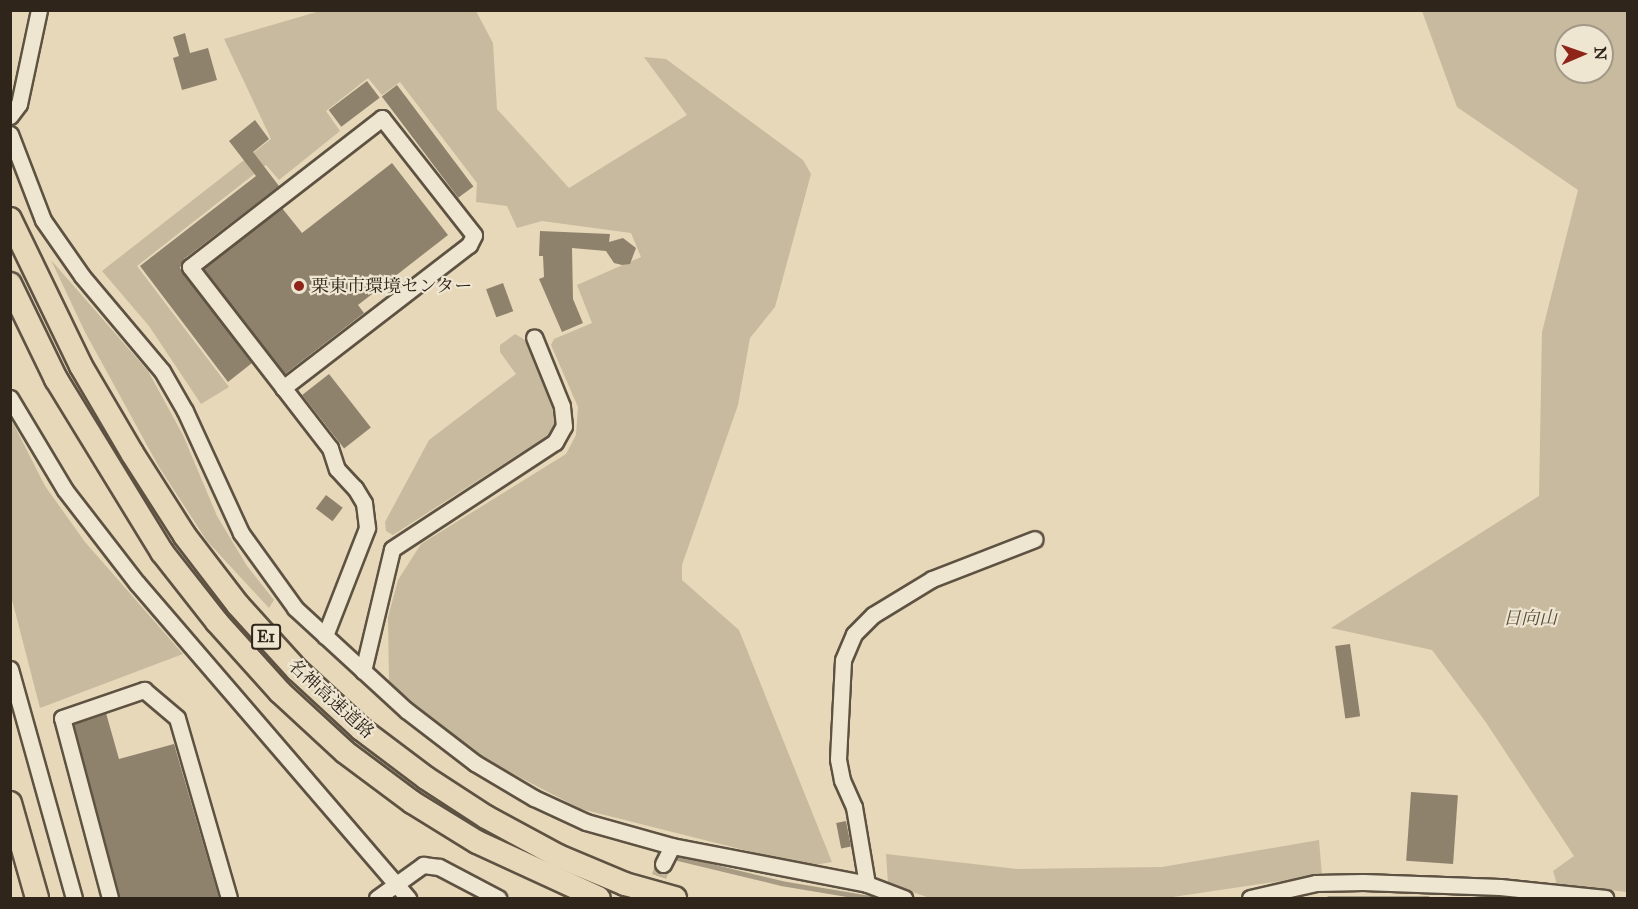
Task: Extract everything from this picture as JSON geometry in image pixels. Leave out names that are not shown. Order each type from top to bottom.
[{"type":"highway","name":"名神高速道路","points":[[10,219],[76,356],[137,462],[204,562],[297,670],[361,729],[486,817],[558,856],[625,884],[675,898]]},
{"type":"highway","name":"名神高速道路","points":[[10,284],[56,380],[156,542],[217,622],[280,692],[345,752],[412,802],[477,842],[598,898]]},
{"type":"highway","points":[[10,803],[37,898]]},
{"type":"street","points":[[10,116],[19,104],[39,10]]},
{"type":"street","points":[[283,388],[469,245],[474,235],[382,118],[190,267],[283,388],[330,448],[337,469],[356,488],[364,503],[367,528],[325,636]]},
{"type":"street","points":[[10,134],[43,220],[82,276],[162,371],[185,411],[241,533],[295,608],[443,741],[534,798],[586,822],[672,846],[867,884],[904,898]]},
{"type":"street","points":[[363,671],[392,549],[406,536],[555,442],[564,426],[562,406],[534,337]]},
{"type":"street","points":[[10,398],[65,490],[137,583],[408,898]]},
{"type":"street","points":[[867,884],[854,807],[842,780],[838,759],[843,660],[855,634],[873,615],[932,579],[1035,539]]},
{"type":"street","points":[[10,669],[74,898]]},
{"type":"street","points":[[110,898],[62,718],[144,690],[177,718],[229,898]]},
{"type":"street","points":[[663,864],[672,846]]},
{"type":"street","points":[[377,898],[423,865],[439,867],[498,898]]},
{"type":"street","points":[[1250,898],[1316,883],[1363,882],[1500,887],[1605,898]]},
{"type":"green space","points":[[320,11],[476,11],[493,43],[497,109],[569,188],[687,115],[644,57],[666,59],[803,160],[811,174],[775,307],[750,338],[738,405],[682,565],[682,580],[739,630],[832,862],[808,866],[581,809],[490,762],[440,726],[389,681],[388,617],[398,580],[421,544],[566,454],[576,435],[578,407],[551,345],[554,339],[592,323],[577,285],[641,257],[631,233],[542,221],[517,228],[507,206],[476,202],[477,183],[400,82],[382,95],[368,78],[326,111],[340,131],[279,180],[266,165],[137,266],[229,387],[201,404],[149,326],[102,271],[271,139],[224,39]]},
{"type":"green space","name":"日向山","points":[[1422,11],[1627,11],[1627,892],[1557,884],[1553,871],[1574,856],[1485,721],[1432,650],[1331,628],[1539,496],[1542,332],[1578,190],[1457,107]]},
{"type":"green space","points":[[51,260],[148,371],[183,435],[217,516],[247,566],[274,600],[269,608],[207,541],[159,467],[85,332]]},
{"type":"green space","points":[[515,334],[525,340],[543,378],[556,411],[556,426],[547,436],[393,535],[386,531],[385,522],[429,440],[516,374],[500,352],[500,345]]},
{"type":"green space","points":[[11,419],[45,486],[85,542],[183,654],[40,708],[11,596]]},
{"type":"green space","points":[[1319,840],[1322,875],[1166,898],[930,898],[888,884],[886,854],[1017,869],[1162,867]]},
{"type":"building","points":[[185,33],[190,53],[208,48],[217,80],[182,90],[173,58],[179,56],[173,37]]},
{"type":"building","points":[[367,81],[380,98],[341,127],[329,110]]},
{"type":"building","points":[[397,85],[473,186],[458,198],[382,96]]},
{"type":"building","points":[[255,120],[269,139],[253,152],[279,186],[184,259],[180,268],[252,363],[228,382],[140,266],[256,176],[229,141]]},
{"type":"building","name":"栗東市環境センター","points":[[392,163],[448,235],[358,305],[364,313],[285,374],[204,269],[282,208],[302,233]]},
{"type":"building","points":[[540,231],[610,234],[609,242],[623,238],[636,248],[630,264],[622,265],[614,263],[606,251],[572,248],[573,299],[583,323],[562,332],[539,279],[544,277],[543,256],[539,256]]},
{"type":"building","points":[[503,283],[513,311],[496,317],[486,289]]},
{"type":"building","points":[[329,374],[371,428],[344,449],[302,395]]},
{"type":"building","points":[[326,495],[343,508],[333,521],[316,509]]},
{"type":"building","points":[[1350,644],[1360,716],[1345,718],[1335,646]]},
{"type":"building","points":[[106,713],[119,759],[174,744],[219,898],[120,898],[74,724]]},
{"type":"building","points":[[1411,792],[1458,795],[1453,864],[1406,861]]},
{"type":"building","points":[[846,821],[851,847],[841,848],[836,823]]},
{"type":"waterway","points":[[678,858],[781,883],[871,898]]},
{"type":"waterway","points":[[1329,898],[1428,898]]},
{"type":"tunnel","points":[[652,898],[663,864]]},
{"type":"place","name":"栗東市環境センター","points":[[299,286]]}]
